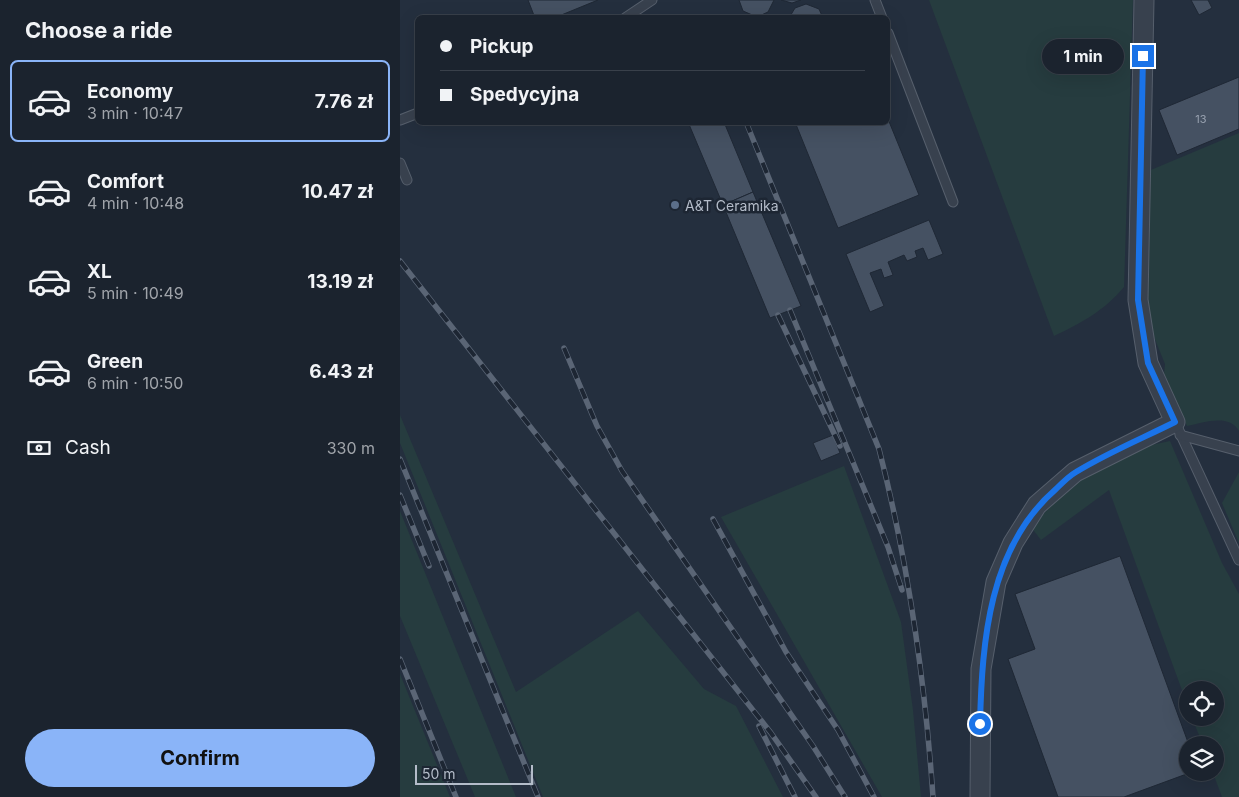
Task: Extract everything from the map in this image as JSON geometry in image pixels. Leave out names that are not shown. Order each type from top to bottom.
[{"type":"street","points":[[980,797],[981,670],[996,582],[1013,543],[1037,505],[1075,472],[1178,428],[1148,363],[1138,300],[1144,0]]},
{"type":"lane","points":[[630,15],[652,0]]},
{"type":"lane","points":[[875,0],[881,15]]},
{"type":"lane","points":[[890,38],[953,202]]},
{"type":"lane","points":[[400,120],[415,114]]},
{"type":"lane","points":[[400,163],[406,180]]},
{"type":"lane","points":[[1178,428],[1239,451]]},
{"type":"lane","points":[[1178,428],[1239,560]]},
{"type":"green space","points":[[929,0],[1133,0],[1124,287],[1092,316],[1054,336]]},
{"type":"green space","points":[[1239,133],[1239,431],[1235,425],[1222,421],[1187,426],[1164,375],[1165,364],[1152,332],[1146,293],[1146,172]]},
{"type":"green space","points":[[400,415],[516,692],[638,611],[704,689],[736,706],[783,797],[543,797],[400,443]]},
{"type":"green space","points":[[1170,441],[1222,563],[1239,594],[1239,797],[1222,797],[1216,781],[1224,781],[1224,736],[1199,736],[1195,726],[1224,726],[1224,681],[1179,682],[1109,490],[1041,540],[1031,527],[1076,480],[1137,448]]},
{"type":"green space","points":[[844,466],[901,622],[913,710],[921,797],[882,797],[721,517]]},
{"type":"green space","points":[[1239,472],[1239,543],[1222,503]]},
{"type":"green space","points":[[400,511],[516,797],[475,797],[400,616]]},
{"type":"green space","points":[[400,674],[450,797],[400,797]]},
{"type":"building","points":[[528,0],[598,0],[561,15],[534,15]]},
{"type":"building","points":[[739,0],[774,0],[768,12],[761,15],[752,15],[743,11]]},
{"type":"building","points":[[781,0],[801,0],[792,3]]},
{"type":"building","points":[[1191,0],[1208,0],[1212,8],[1199,15]]},
{"type":"building","points":[[806,4],[819,9],[822,15],[791,15],[795,8]]},
{"type":"building","points":[[1239,77],[1239,129],[1177,155],[1159,110]]},
{"type":"building","points":[[890,124],[919,195],[838,228],[796,125]]},
{"type":"building","points":[[689,125],[725,125],[753,192],[723,205]]},
{"type":"building","points":[[753,192],[801,306],[770,318],[723,205]]},
{"type":"building","points":[[929,220],[943,254],[928,260],[923,248],[915,251],[917,257],[907,261],[904,255],[888,262],[893,275],[884,278],[881,269],[870,273],[884,306],[870,312],[846,254]]},
{"type":"building","points":[[833,435],[840,453],[821,461],[813,443]]},
{"type":"building","points":[[1120,556],[1179,718],[1179,726],[1182,726],[1186,736],[1179,736],[1179,777],[1124,797],[1058,797],[1008,659],[1035,649],[1015,594]]},
{"type":"railway","points":[[747,125],[879,449],[899,535],[914,622],[930,753],[933,797]]},
{"type":"railway","points":[[400,261],[771,733],[816,797]]},
{"type":"railway","points":[[790,310],[888,547],[902,590]]},
{"type":"railway","points":[[778,315],[840,446]]},
{"type":"railway","points":[[564,348],[597,426],[622,471],[813,746],[845,797]]},
{"type":"railway","points":[[400,459],[538,797]]},
{"type":"railway","points":[[400,495],[429,566]]},
{"type":"railway","points":[[713,519],[786,652],[838,730],[874,797]]},
{"type":"railway","points":[[400,659],[456,797]]},
{"type":"railway","points":[[759,726],[795,797]]},
{"type":"place","name":"A&T Ceramika","points":[[675,205]]},
{"type":"route","points":[[980,724],[981,670],[996,582],[1013,543],[1037,505],[1075,472],[1175,422],[1148,363],[1138,300],[1143,56]]}]
